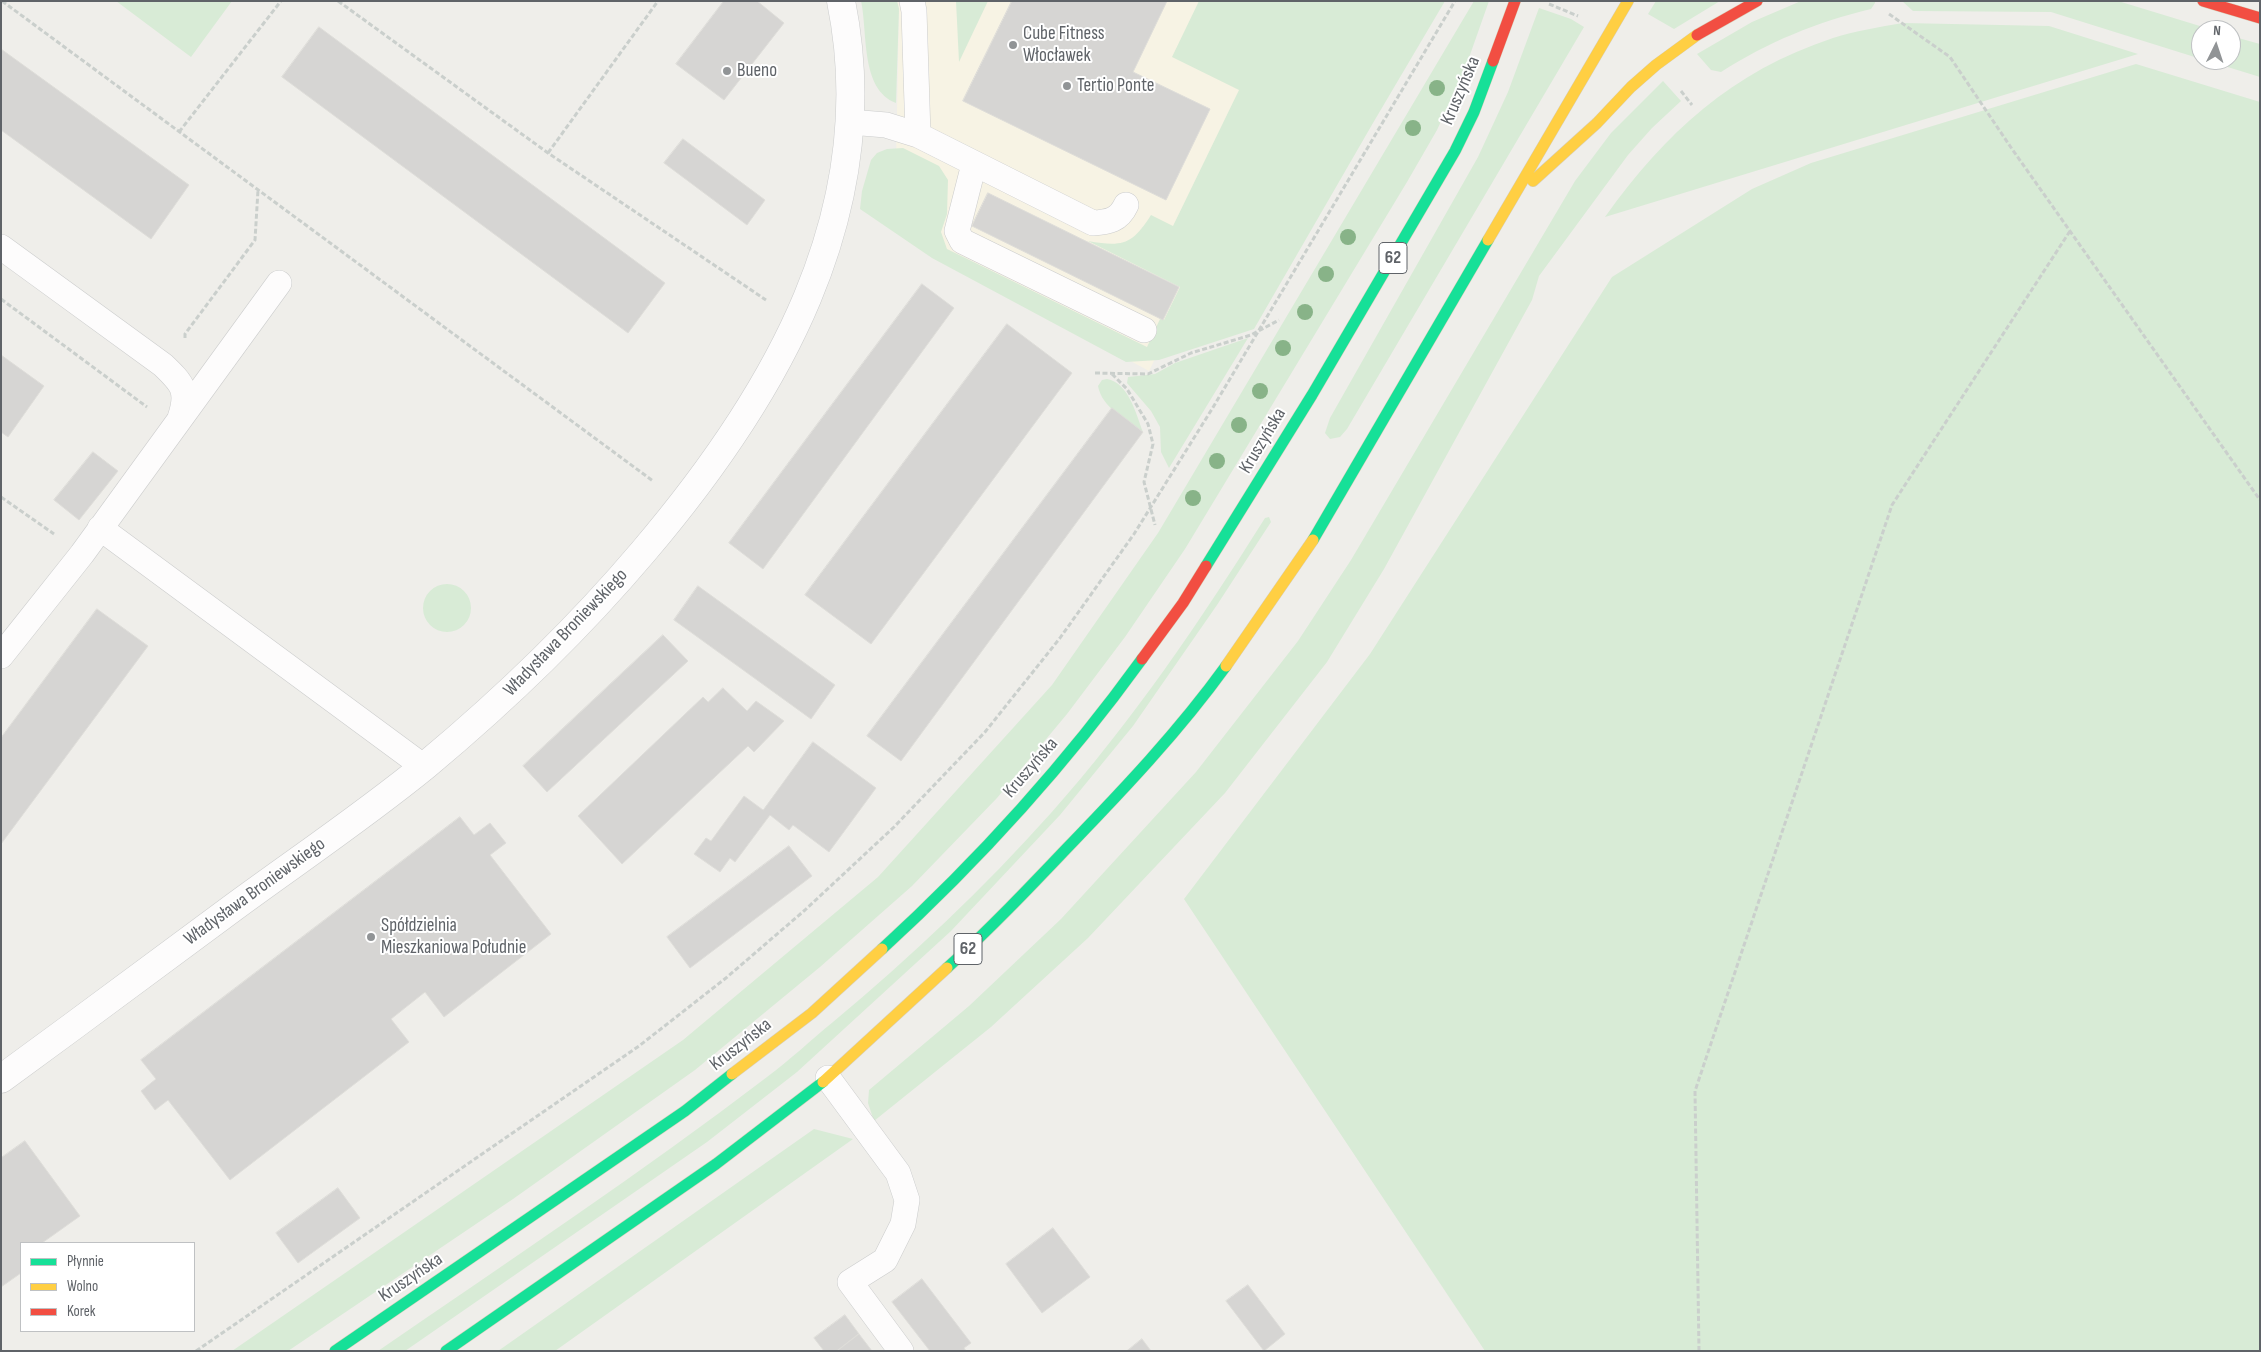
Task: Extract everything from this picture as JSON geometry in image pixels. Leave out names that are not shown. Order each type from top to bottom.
[{"type":"main road","name":"Kruszyńska","points":[[335,1351],[685,1111],[812,1013],[924,910],[1039,788],[1120,690],[1183,603],[1312,395],[1455,151],[1474,112],[1515,1]]},
{"type":"main road","points":[[1513,199],[1628,1]]},
{"type":"main road","name":"62","points":[[446,1351],[716,1164],[828,1078],[979,939],[1144,768],[1195,709],[1244,642],[1307,549],[1513,199],[1597,123],[1631,87],[1656,65],[1703,31],[1757,1]]},
{"type":"main road","points":[[2203,1],[2260,18]]},
{"type":"street","name":"Władysława Broniewskiego","points":[[1,1079],[424,767],[501,700],[560,643],[618,581],[684,504],[745,418],[772,374],[798,321],[816,278],[832,228],[847,156],[852,84],[841,1]]},
{"type":"lane","points":[[912,1],[918,135]]},
{"type":"lane","points":[[850,122],[886,125],[918,135],[1093,223],[1111,222],[1122,214],[1126,205]]},
{"type":"lane","points":[[974,164],[957,232],[962,241],[1144,330]]},
{"type":"lane","points":[[1,247],[163,365],[178,379],[186,395],[185,404],[177,423]]},
{"type":"lane","points":[[1,656],[82,554],[279,283]]},
{"type":"lane","points":[[100,528],[424,767]]},
{"type":"lane","points":[[828,1078],[898,1173],[907,1200],[903,1224],[885,1260],[850,1282],[901,1351]]},
{"type":"path","points":[[2,1],[684,504]]},
{"type":"path","points":[[180,132],[282,1]]},
{"type":"path","points":[[338,1],[548,153],[798,321]]},
{"type":"path","points":[[548,153],[658,1]]},
{"type":"path","points":[[196,1351],[639,1046],[726,978],[806,910],[894,827],[986,732],[1060,638],[1150,509],[1260,330],[1455,1]]},
{"type":"path","points":[[1889,14],[1950,57],[2260,500]]},
{"type":"path","points":[[183,388],[185,334],[255,240],[258,189]]},
{"type":"path","points":[[1698,1351],[1695,1091],[1892,504],[2070,231]]},
{"type":"path","points":[[1,299],[177,423]]},
{"type":"path","points":[[1095,373],[1148,374],[1191,353],[1260,330],[1279,320]]},
{"type":"path","points":[[1112,374],[1127,389],[1148,424],[1153,444],[1144,482],[1154,525]]},
{"type":"path","points":[[1,497],[82,554]]},
{"type":"shaded area","points":[[897,1],[1332,1],[1149,371],[972,275],[895,213],[899,9]]},
{"type":"green space","points":[[116,1],[232,1],[191,57]]},
{"type":"green space","points":[[861,1],[897,1],[899,9],[896,103],[884,96],[876,86],[871,73]]},
{"type":"green space","points":[[956,1],[988,1],[959,62]]},
{"type":"green space","points":[[1199,1],[1445,1],[1254,329],[1159,360],[1126,362],[932,258],[860,209],[862,191],[871,160],[877,153],[887,149],[903,148],[939,166],[948,180],[947,214],[941,232],[947,249],[1147,347],[1160,319],[1164,320],[1180,287],[1088,241],[1110,244],[1126,242],[1138,233],[1151,215],[1173,226],[1239,90],[1172,57]]},
{"type":"green space","points":[[1474,1],[1489,1],[1465,69],[1437,130],[1407,182],[1185,549],[1125,637],[1067,714],[997,798],[912,886],[820,967],[695,1070],[513,1199],[288,1351],[232,1351],[683,1040],[878,877],[1052,685],[1158,533]]},
{"type":"green space","points":[[1656,1],[1720,1],[1674,29],[1648,14]]},
{"type":"green space","points":[[1801,1],[1875,1],[1875,3],[1871,9],[1831,20],[1775,42],[1721,72],[1711,70],[1697,54],[1752,22]]},
{"type":"green space","points":[[1902,1],[2118,1],[2191,23],[2191,56],[2051,12],[1913,11]]},
{"type":"green space","points":[[1539,8],[1571,19],[1584,27],[1347,429],[1340,437],[1330,439],[1325,433],[1330,418],[1478,157],[1508,92]]},
{"type":"green space","points":[[1903,23],[2049,26],[2138,54],[1605,217],[1628,186],[1677,132],[1732,87],[1763,68],[1796,52],[1833,38],[1858,31]]},
{"type":"green space","points":[[2241,39],[2260,44],[2260,77],[2237,70],[2241,70]]},
{"type":"green space","points":[[2136,64],[2260,102],[2260,1351],[1485,1351],[1184,899],[1370,654],[1612,277],[1752,189],[1811,163]]},
{"type":"green space","points":[[1663,81],[1681,101],[1652,128],[1628,155],[1539,276],[1532,300],[1384,569],[1327,662],[1225,793],[1088,938],[991,1027],[874,1121],[868,1103],[869,1090],[969,1006],[1061,919],[1196,772],[1298,641],[1351,560],[1575,181],[1611,133]]},
{"type":"green space","points":[[1248,338],[1169,468],[1161,452],[1160,427],[1151,411],[1127,383],[1128,377],[1155,374],[1175,363]]},
{"type":"green space","points":[[1107,379],[1121,386],[1131,400],[1143,432],[1116,413],[1104,401],[1098,386],[1102,380]]},
{"type":"green space","points":[[1269,517],[1271,522],[1217,605],[1133,726],[1060,815],[951,931],[797,1072],[707,1142],[405,1351],[378,1351],[719,1113],[784,1064],[919,947],[1026,841],[1110,743],[1191,632],[1265,518]]},
{"type":"green space","points":[[447,584],[456,586],[464,591],[469,599],[471,608],[469,617],[464,625],[456,630],[447,632],[438,630],[430,625],[425,617],[423,608],[425,599],[430,591],[438,586]]},
{"type":"green space","points":[[814,1129],[853,1139],[555,1351],[498,1351]]},
{"type":"building","points":[[724,1],[757,1],[784,23],[724,100],[676,64]]},
{"type":"building","name":"Tertio Ponte","points":[[1012,1],[1167,1],[1133,72],[1210,109],[1166,200],[963,101]]},
{"type":"building","points":[[319,27],[665,283],[628,333],[282,77]]},
{"type":"building","points":[[1,49],[189,185],[151,239],[1,130]]},
{"type":"building","points":[[683,139],[765,200],[747,225],[664,163]]},
{"type":"building","points":[[988,193],[1179,287],[1163,320],[972,226]]},
{"type":"building","points":[[922,284],[954,308],[763,569],[729,543]]},
{"type":"building","points":[[1007,324],[1072,373],[871,644],[805,595]]},
{"type":"building","points":[[1,355],[44,386],[8,437],[1,432]]},
{"type":"building","points":[[1112,408],[1143,432],[901,761],[867,736]]},
{"type":"building","points":[[93,452],[118,471],[79,520],[54,500]]},
{"type":"building","points":[[698,586],[835,685],[811,719],[674,620]]},
{"type":"building","points":[[97,609],[148,646],[1,844],[1,738]]},
{"type":"building","points":[[663,635],[688,661],[547,792],[523,766]]},
{"type":"building","points":[[723,688],[747,711],[756,701],[784,721],[754,752],[748,746],[622,864],[578,816],[703,697],[708,702]]},
{"type":"building","points":[[813,742],[876,788],[829,852],[793,825],[789,830],[770,815],[735,862],[730,858],[720,872],[694,854],[706,838],[711,841],[744,796],[763,810]]},
{"type":"building","points":[[460,817],[474,835],[490,823],[506,843],[490,855],[551,934],[444,1017],[425,992],[391,1019],[409,1042],[230,1180],[168,1100],[155,1110],[141,1091],[156,1079],[141,1060]]},
{"type":"building","points":[[789,846],[812,876],[690,968],[667,937]]},
{"type":"building","points":[[25,1141],[80,1216],[43,1242],[20,1242],[20,1274],[1,1287],[1,1158]]},
{"type":"building","points":[[338,1188],[360,1218],[298,1263],[276,1233]]},
{"type":"building","points":[[1053,1228],[1090,1277],[1042,1313],[1006,1264]]},
{"type":"building","points":[[922,1279],[971,1343],[964,1348],[966,1351],[930,1351],[892,1302]]},
{"type":"building","points":[[1248,1285],[1285,1334],[1264,1351],[1226,1301]]},
{"type":"building","points":[[845,1315],[859,1334],[837,1351],[824,1351],[814,1338]]},
{"type":"building","points":[[859,1334],[872,1351],[837,1351]]},
{"type":"building","points":[[1142,1339],[1151,1351],[1127,1351]]},
{"type":"traffic: fast","points":[[1206,566],[1312,395],[1455,151],[1474,112],[1493,61]]},
{"type":"traffic: fast","points":[[1313,540],[1488,240]]},
{"type":"traffic: fast","points":[[882,949],[952,882],[1019,811],[1083,736],[1142,659]]},
{"type":"traffic: fast","points":[[947,968],[1009,908],[1130,781],[1170,737],[1226,666]]},
{"type":"traffic: fast","points":[[335,1351],[685,1111],[732,1074]]},
{"type":"traffic: fast","points":[[446,1351],[716,1164],[823,1082]]},
{"type":"traffic: slow","points":[[1488,240],[1628,1]]},
{"type":"traffic: slow","points":[[1533,181],[1597,123],[1631,87],[1656,65],[1697,35]]},
{"type":"traffic: slow","points":[[1226,666],[1313,540]]},
{"type":"traffic: slow","points":[[732,1074],[812,1013],[882,949]]},
{"type":"traffic: slow","points":[[823,1082],[947,968]]},
{"type":"traffic: jam","points":[[1493,61],[1515,1]]},
{"type":"traffic: jam","points":[[1697,35],[1757,1]]},
{"type":"traffic: jam","points":[[2203,1],[2260,18]]},
{"type":"traffic: jam","points":[[1142,659],[1183,603],[1206,566]]},
{"type":"place","name":"Cube Fitness Włocławek","points":[[1013,45]]},
{"type":"place","name":"Bueno","points":[[727,71]]},
{"type":"place","name":"Tertio Ponte","points":[[1067,86]]},
{"type":"place","name":"Spółdzielnia Mieszkaniowa Południe","points":[[371,937]]}]
